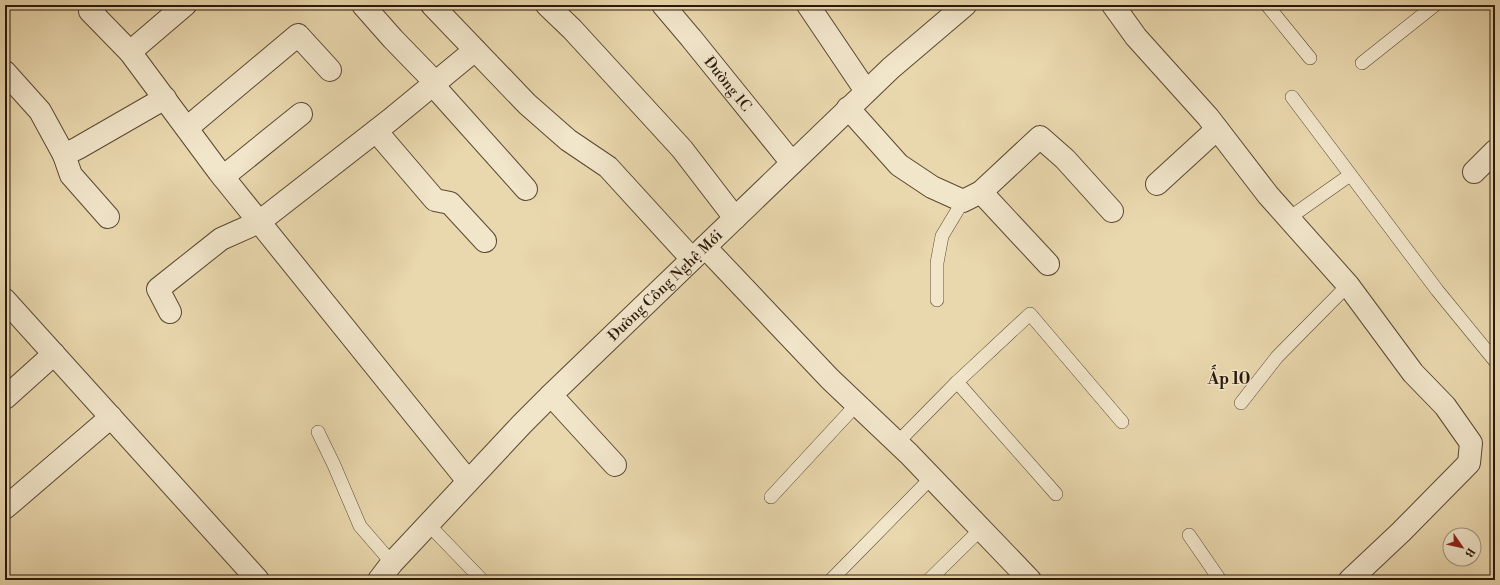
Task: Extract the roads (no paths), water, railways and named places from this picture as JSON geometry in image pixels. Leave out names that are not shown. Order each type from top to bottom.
[{"type":"street","points":[[130,52],[185,5]]},
{"type":"street","points":[[363,5],[428,75],[433,85],[526,189]]},
{"type":"street","points":[[432,5],[527,104],[568,140],[608,167],[856,404],[898,442],[1030,580]]},
{"type":"street","points":[[547,5],[572,29],[682,149],[735,218]]},
{"type":"street","name":"Đường 1C","points":[[663,5],[792,163]]},
{"type":"street","points":[[808,5],[866,91]]},
{"type":"street","name":"Đường Công Nghệ Mới","points":[[379,580],[392,563],[428,524],[551,395],[866,91],[965,5]]},
{"type":"street","points":[[1113,5],[1136,37],[1217,129],[1289,218],[1348,285],[1413,373],[1445,406],[1471,443],[1469,463],[1401,532],[1350,580]]},
{"type":"street","points":[[90,7],[130,52],[223,177],[468,481]]},
{"type":"street","points":[[187,128],[298,35],[330,70]]},
{"type":"street","points":[[170,312],[158,289],[221,239],[259,222],[376,131],[475,50]]},
{"type":"street","points":[[5,72],[40,111],[64,155],[71,175],[108,217]]},
{"type":"street","points":[[64,155],[165,98]]},
{"type":"street","points":[[848,108],[899,165],[932,187],[972,196],[1048,264]]},
{"type":"street","points":[[223,177],[301,114]]},
{"type":"street","points":[[1157,184],[1217,129]]},
{"type":"street","points":[[376,131],[435,200],[450,203],[485,241]]},
{"type":"street","points":[[972,196],[1040,137],[1065,159],[1112,211]]},
{"type":"street","points":[[1474,172],[1495,151]]},
{"type":"street","points":[[5,300],[258,580]]},
{"type":"street","points":[[5,398],[54,354]]},
{"type":"street","points":[[551,395],[614,465]]},
{"type":"street","points":[[5,508],[111,417]]},
{"type":"lane","points":[[1267,5],[1310,58]]},
{"type":"lane","points":[[1362,64],[1435,5]]},
{"type":"lane","points":[[1292,97],[1438,290],[1495,361]]},
{"type":"lane","points":[[1289,218],[1350,175]]},
{"type":"lane","points":[[936,300],[937,263],[942,236],[972,196]]},
{"type":"lane","points":[[1241,403],[1277,357],[1348,285]]},
{"type":"lane","points":[[898,442],[957,382],[1030,314],[1122,422]]},
{"type":"lane","points":[[957,382],[1056,494]]},
{"type":"lane","points":[[771,497],[856,404]]},
{"type":"lane","points":[[318,432],[360,526],[392,563]]},
{"type":"lane","points":[[831,580],[932,477]]},
{"type":"lane","points":[[428,524],[482,580]]},
{"type":"lane","points":[[929,580],[981,529]]},
{"type":"lane","points":[[1189,536],[1220,580]]},
{"type":"district","name":"Ấp 10","points":[[1229,379]]}]
